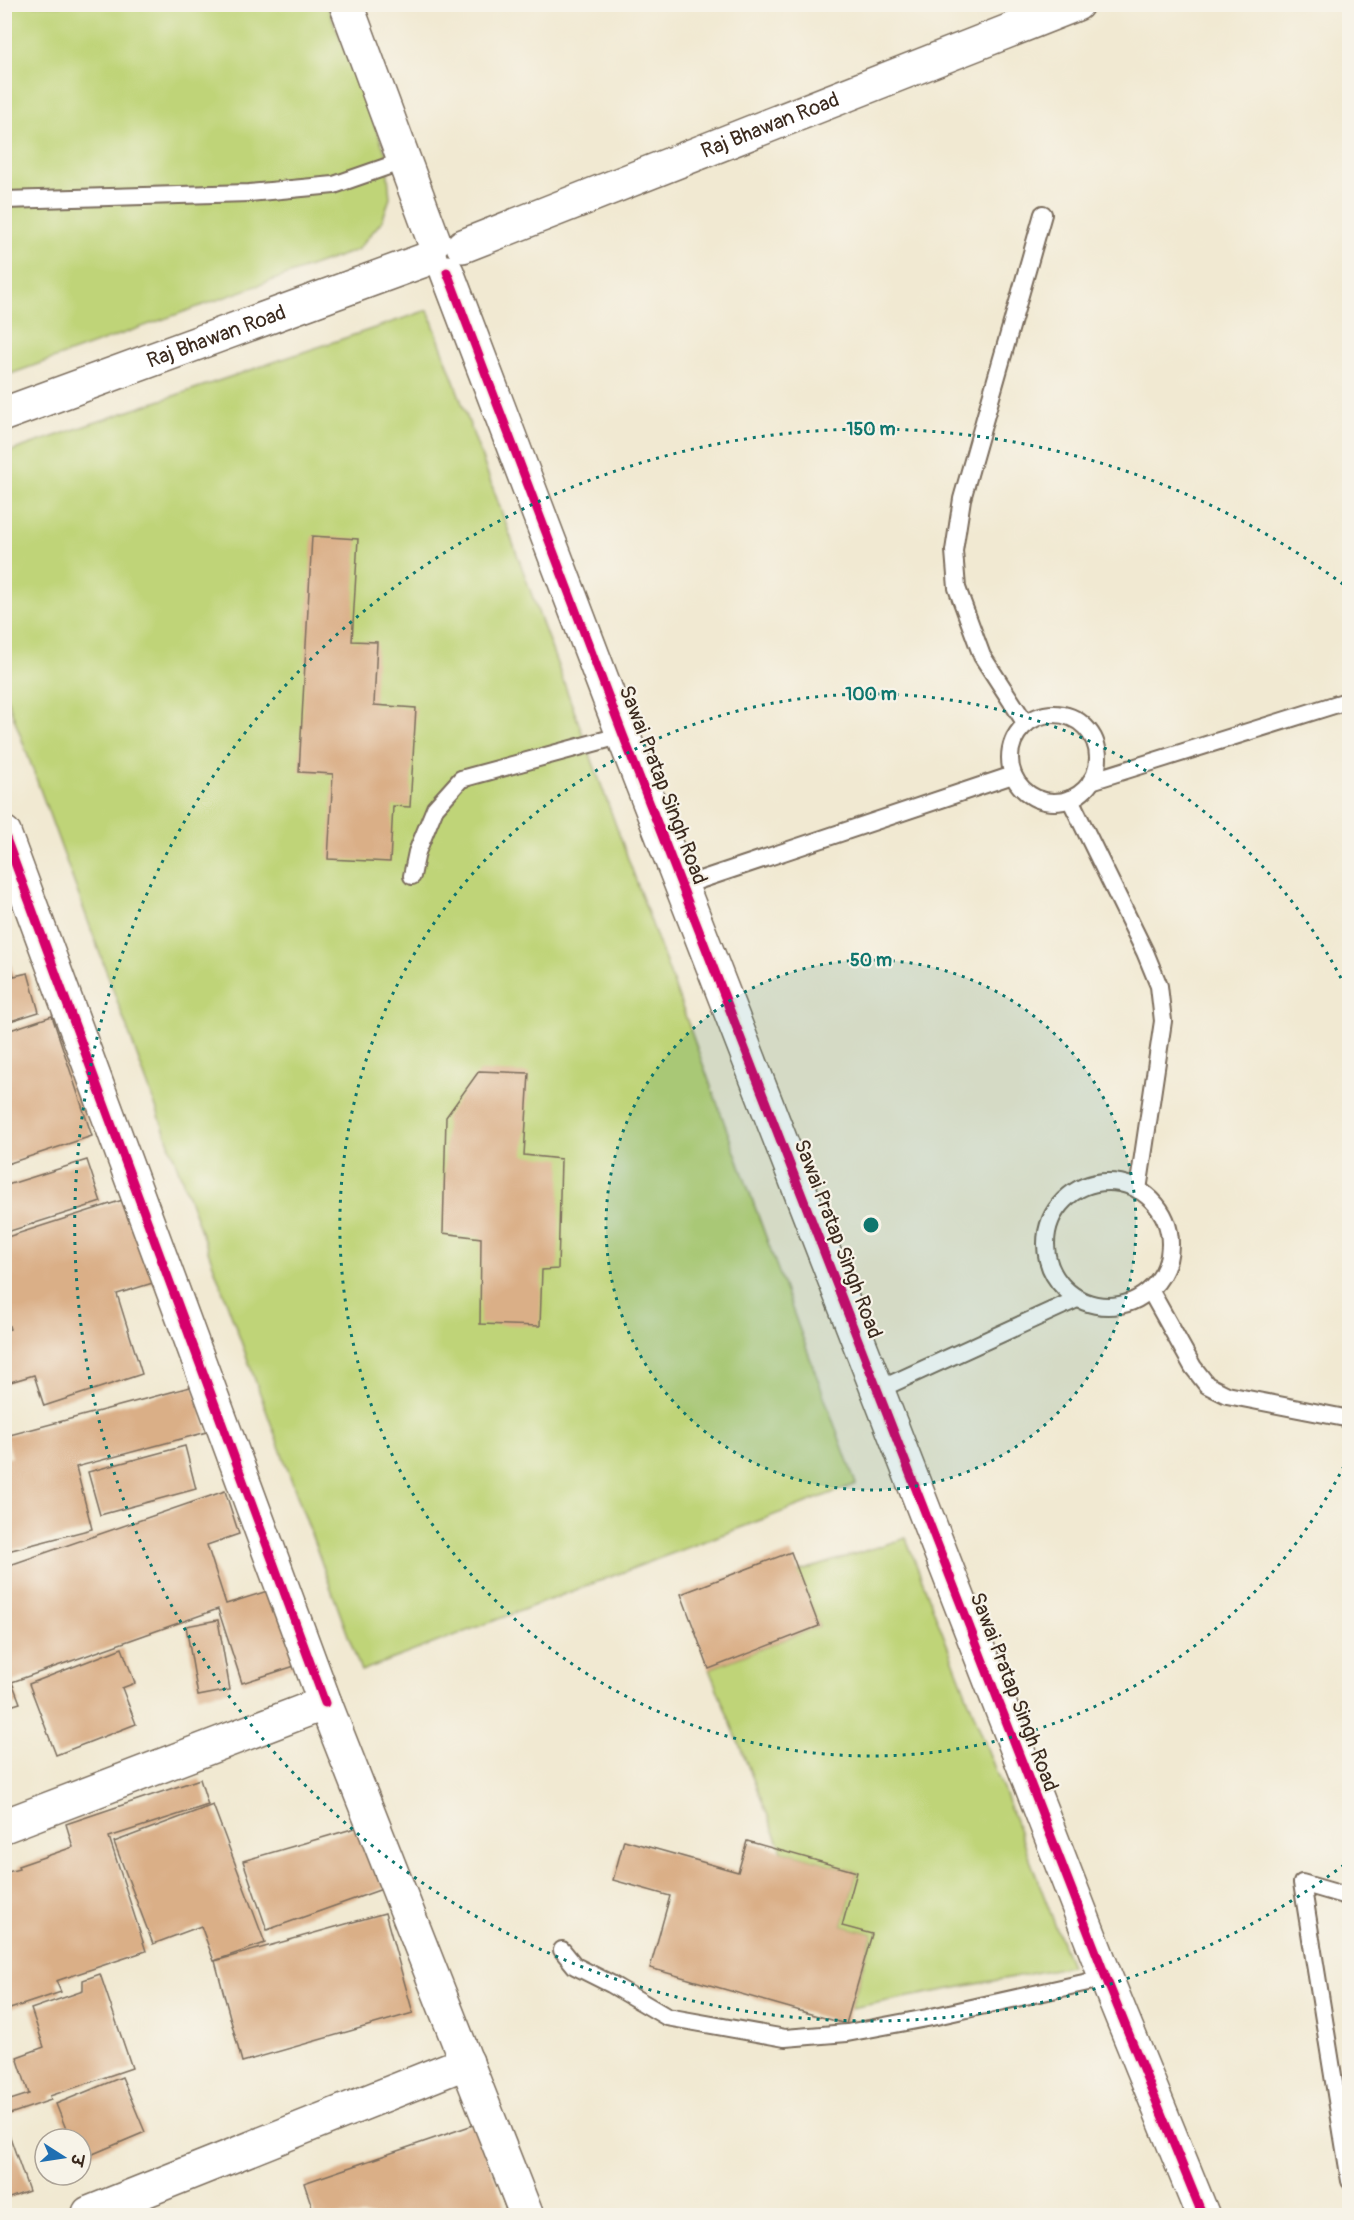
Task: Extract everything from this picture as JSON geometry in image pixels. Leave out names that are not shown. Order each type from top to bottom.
[{"type":"street","name":"Sawai Pratap Singh Road","points":[[346,4],[403,161],[443,254],[682,886],[1106,1978],[1203,2216]]},
{"type":"street","name":"Raj Bhawan Road","points":[[4,414],[443,254],[1077,4]]},
{"type":"street","points":[[4,833],[17,904],[325,1703],[527,2216]]},
{"type":"street","points":[[4,1826],[325,1703]]},
{"type":"street","points":[[90,2216],[89,2213],[467,2062]]},
{"type":"lane","points":[[4,200],[249,193],[334,184],[403,161]]},
{"type":"lane","points":[[1026,724],[982,656],[957,588],[954,551],[962,499],[1043,214]]},
{"type":"lane","points":[[1091,781],[1350,700]]},
{"type":"lane","points":[[1051,714],[1064,715],[1077,720],[1088,729],[1097,743],[1099,757],[1091,781],[1082,792],[1070,799],[1057,802],[1044,801],[1031,796],[1020,787],[1013,775],[1010,761],[1011,748],[1016,735],[1026,724],[1037,717],[1051,714]]},
{"type":"lane","points":[[412,876],[417,852],[435,808],[461,779],[624,735]]},
{"type":"lane","points":[[682,886],[1013,775]]},
{"type":"lane","points":[[1070,799],[1145,952],[1159,986],[1163,1021],[1138,1190]]},
{"type":"lane","points":[[1100,1183],[1119,1183],[1138,1190],[1153,1202],[1164,1218],[1169,1237],[1168,1257],[1162,1274],[1150,1290],[1134,1301],[1115,1307],[1096,1306],[1077,1299],[1062,1287],[1051,1271],[1046,1252],[1047,1233],[1053,1214],[1065,1199],[1082,1188],[1100,1183]]},
{"type":"lane","points":[[1150,1290],[1193,1367],[1207,1385],[1227,1395],[1350,1419]]},
{"type":"lane","points":[[878,1390],[1077,1299]]},
{"type":"lane","points":[[1350,1897],[1302,1883],[1350,2181]]},
{"type":"lane","points":[[562,1950],[575,1966],[667,2017],[785,2038],[847,2033],[927,2018],[1106,1978]]},
{"type":"green space","points":[[4,5],[327,5],[386,154],[390,198],[382,221],[357,250],[5,376]]},
{"type":"green space","points":[[428,310],[856,1484],[361,1671],[5,693],[5,453]]},
{"type":"green space","points":[[906,1538],[1071,1966],[851,2008],[872,1934],[842,1926],[857,1872],[782,1851],[709,1669],[819,1626],[798,1572]]},
{"type":"building","points":[[312,536],[358,539],[352,641],[377,642],[374,705],[416,708],[410,807],[393,806],[390,862],[328,859],[333,774],[299,772]]},
{"type":"building","points":[[9,958],[14,976],[28,973],[39,1012],[4,1023],[4,960]]},
{"type":"building","points":[[52,1016],[92,1136],[4,1165],[4,1032]]},
{"type":"building","points":[[479,1071],[529,1073],[524,1155],[561,1159],[558,1269],[542,1270],[540,1326],[480,1324],[481,1238],[443,1233],[446,1117]]},
{"type":"building","points":[[87,1160],[101,1202],[4,1233],[4,1186]]},
{"type":"building","points":[[129,1198],[156,1282],[117,1294],[142,1374],[44,1406],[34,1375],[7,1383],[4,1375],[4,1331],[10,1329],[4,1311],[4,1238]]},
{"type":"building","points":[[194,1386],[207,1432],[76,1467],[92,1529],[4,1552],[4,1459],[12,1457],[6,1436]]},
{"type":"building","points":[[185,1446],[196,1489],[100,1515],[88,1472]]},
{"type":"building","points":[[225,1491],[239,1534],[207,1545],[226,1604],[274,1589],[304,1663],[242,1683],[218,1609],[12,1682],[20,1703],[4,1708],[4,1567]]},
{"type":"building","points":[[791,1552],[819,1626],[709,1669],[681,1594]]},
{"type":"building","points":[[218,1620],[230,1690],[198,1696],[186,1626]]},
{"type":"building","points":[[122,1648],[135,1683],[122,1688],[136,1724],[56,1755],[29,1684]]},
{"type":"building","points":[[200,1779],[208,1805],[109,1837],[146,1951],[56,1981],[61,1992],[4,2011],[4,1873],[73,1847],[66,1824]]},
{"type":"building","points":[[213,1805],[265,1943],[214,1961],[201,1926],[153,1944],[114,1842]]},
{"type":"building","points":[[359,1827],[385,1888],[267,1930],[243,1861]]},
{"type":"building","points":[[624,1840],[738,1872],[747,1841],[857,1872],[842,1926],[872,1934],[846,2024],[650,1968],[670,1896],[613,1880]]},
{"type":"building","points":[[385,1913],[413,2013],[242,2062],[215,1961]]},
{"type":"building","points":[[100,1974],[132,2068],[50,2096],[51,2100],[4,2116],[4,2102],[29,2094],[17,2057],[44,2047],[31,2009],[83,1991],[83,1980]]},
{"type":"building","points":[[122,2077],[145,2132],[93,2154],[93,2127],[65,2127],[56,2104]]},
{"type":"building","points":[[4,2120],[29,2191],[4,2200]]},
{"type":"building","points":[[476,2124],[508,2216],[315,2216],[304,2183]]},
{"type":"cycle path","points":[[447,272],[623,735],[1106,1978],[1203,2216]]},
{"type":"cycle path","points":[[4,833],[325,1703]]}]
